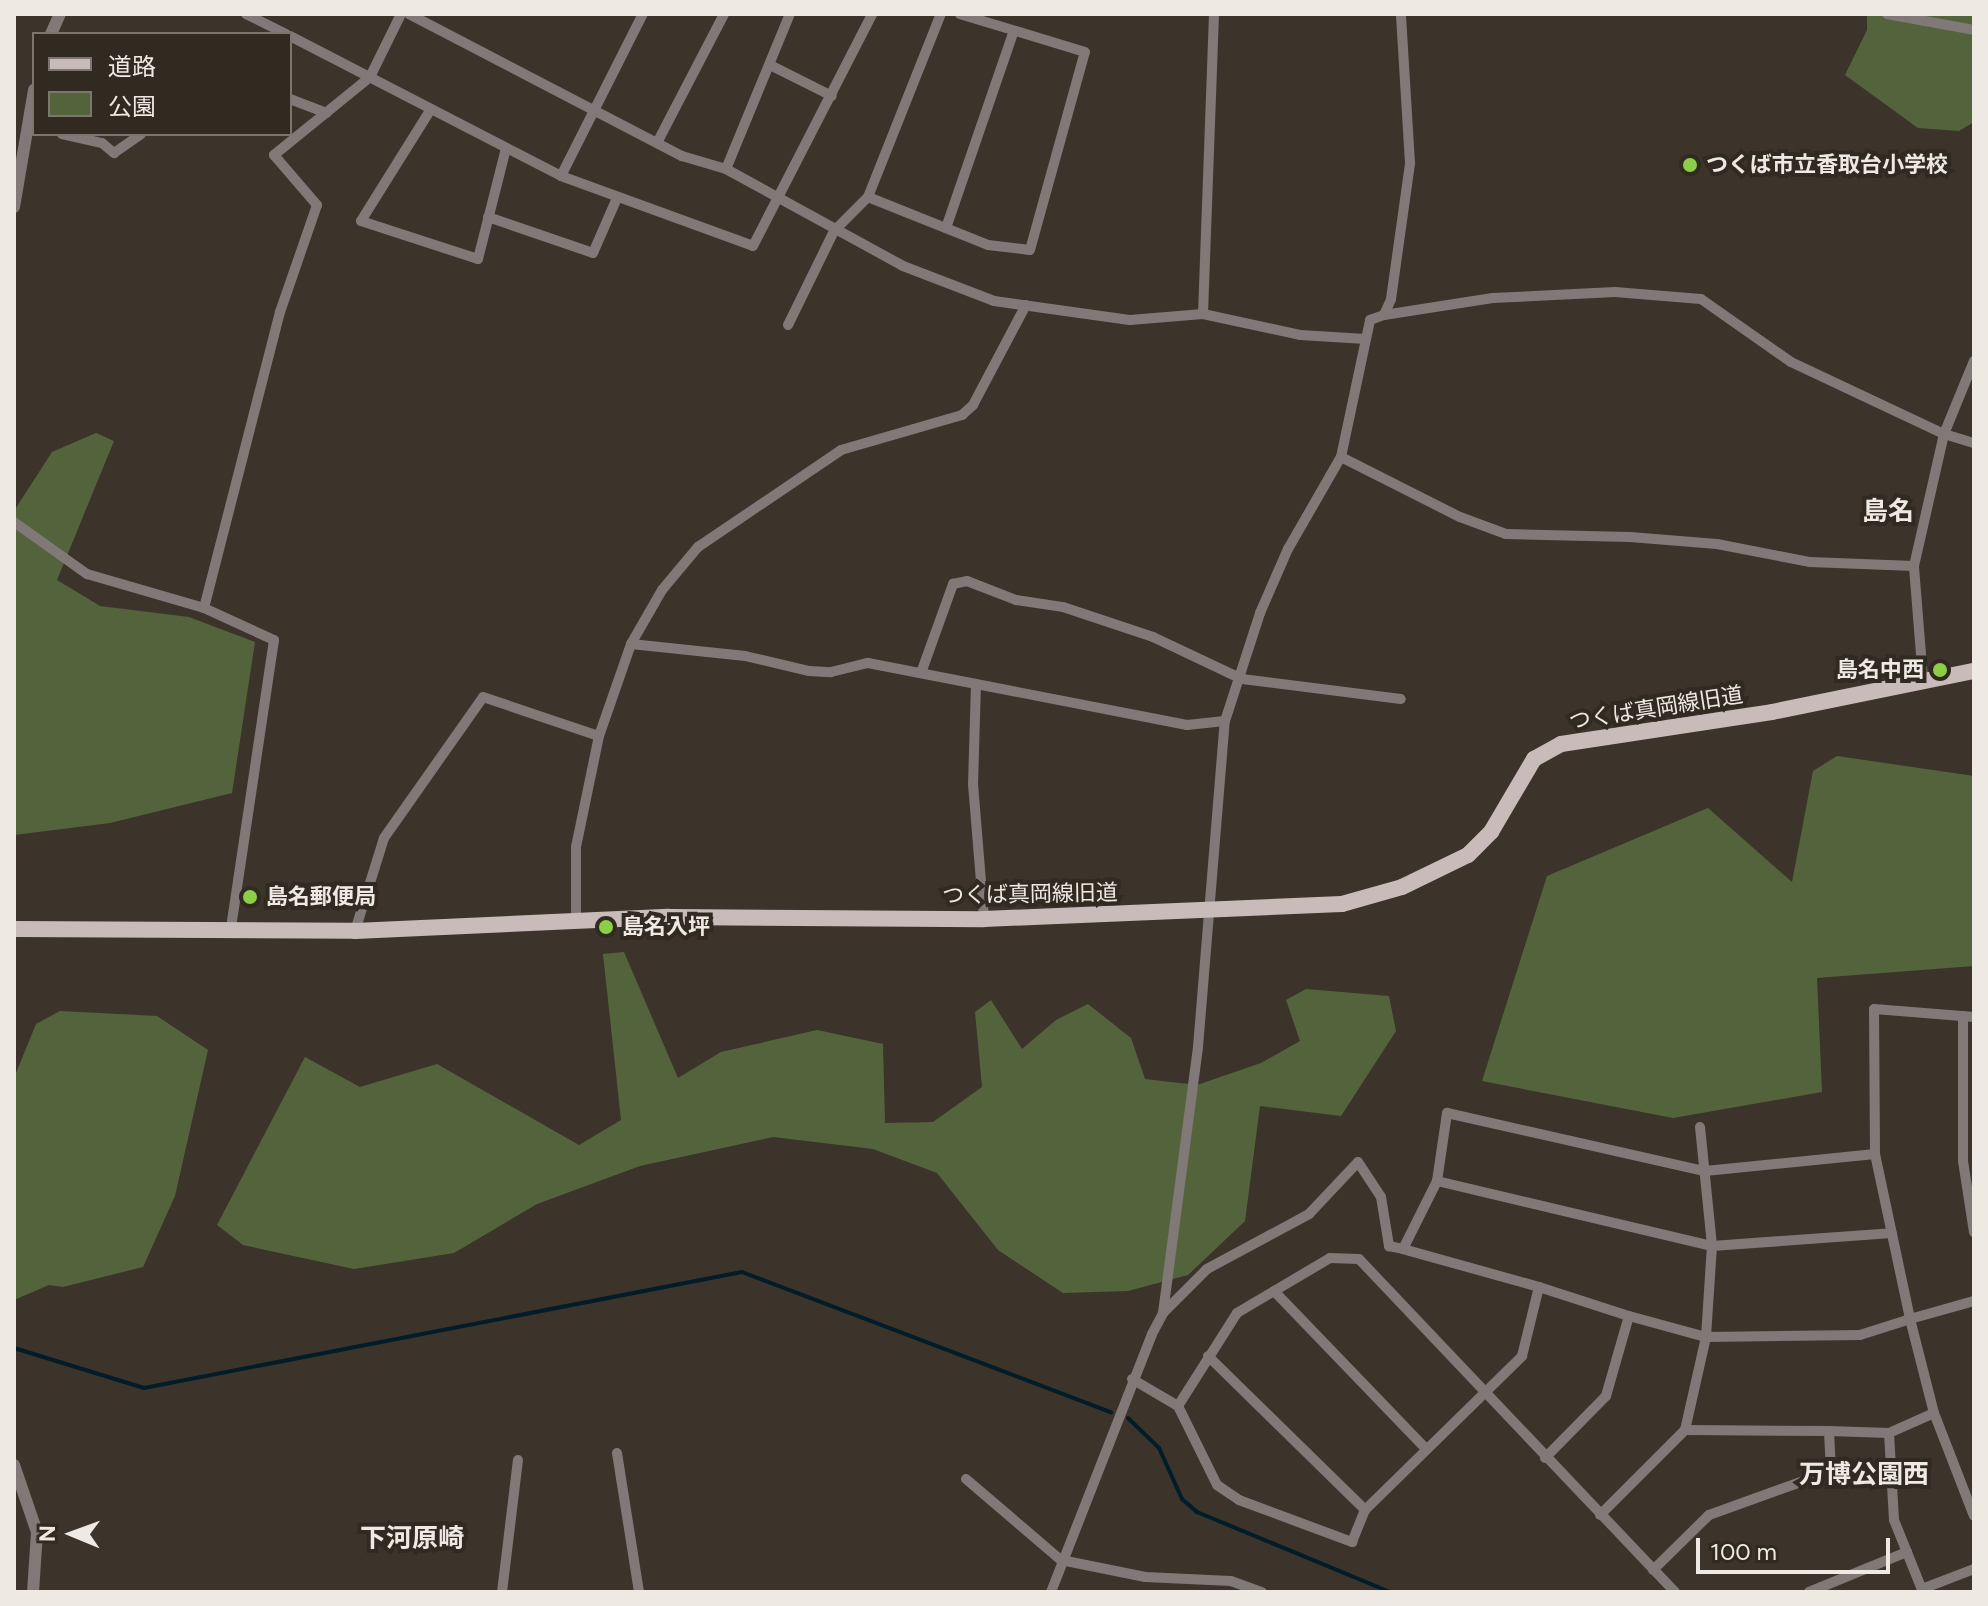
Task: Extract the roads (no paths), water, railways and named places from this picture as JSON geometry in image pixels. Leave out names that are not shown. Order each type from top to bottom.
[{"type":"main road","name":"つくば真岡線旧道","points":[[14,929],[230,933],[355,931],[576,921],[984,919],[1342,904],[1371,898],[1442,868],[1481,845],[1534,759],[1561,744],[1772,712],[1974,671]]},
{"type":"street","points":[[246,14],[282,32]]},
{"type":"street","points":[[204,608],[280,312],[317,205],[274,155],[370,77],[401,14]]},
{"type":"street","points":[[409,14],[682,156],[726,169],[834,231],[952,287],[1026,305],[1130,320],[1203,314],[1300,335],[1366,339]]},
{"type":"street","points":[[561,176],[643,14]]},
{"type":"street","points":[[658,141],[724,14]]},
{"type":"street","points":[[726,169],[790,14]]},
{"type":"street","points":[[292,37],[561,176],[753,246],[872,14]]},
{"type":"street","points":[[788,325],[834,231],[868,197],[941,14]]},
{"type":"street","points":[[868,197],[988,245],[1030,250],[1085,52],[1013,33],[960,14]]},
{"type":"street","points":[[1203,314],[1214,14]]},
{"type":"street","points":[[1384,315],[1394,286],[1410,163],[1401,14]]},
{"type":"street","points":[[1887,14],[1974,30]]},
{"type":"street","points":[[946,228],[1013,33]]},
{"type":"street","points":[[770,65],[832,96]]},
{"type":"street","points":[[292,100],[326,113]]},
{"type":"street","points":[[431,109],[361,221],[478,259],[506,148]]},
{"type":"street","points":[[14,206],[30,126]]},
{"type":"street","points":[[71,136],[102,143],[114,153],[138,136]]},
{"type":"street","points":[[488,217],[593,253],[617,198]]},
{"type":"street","points":[[1051,1592],[1132,1379],[1163,1313],[1198,1047],[1206,912],[1225,721],[1242,679],[1260,613],[1288,549],[1341,457],[1370,320],[1384,315],[1493,298],[1599,293],[1701,299],[1791,362],[1944,434],[1974,443]]},
{"type":"street","points":[[576,921],[576,847],[599,736],[631,644],[685,559],[801,475],[841,450],[962,415],[973,405],[1026,305]]},
{"type":"street","points":[[1923,679],[1914,566],[1944,434],[1974,361]]},
{"type":"street","points":[[1341,457],[1460,517],[1506,534],[1630,537],[1717,544],[1810,562],[1914,566]]},
{"type":"street","points":[[14,522],[75,568],[204,608],[274,640],[230,933]]},
{"type":"street","points":[[921,673],[953,584],[967,581],[1016,600],[1063,607],[1153,637],[1242,679],[1401,699]]},
{"type":"street","points":[[631,644],[745,656],[809,671],[831,672],[868,663],[1187,725],[1225,721]]},
{"type":"street","points":[[976,684],[973,784],[984,919]]},
{"type":"street","points":[[355,931],[384,838],[483,697],[599,736]]},
{"type":"street","points":[[1974,1232],[1963,1161],[1968,1017],[1874,1009],[1875,1154],[1910,1319],[1934,1413],[1974,1516]]},
{"type":"street","points":[[1403,1249],[1437,1181],[1447,1113],[1705,1171],[1875,1154]]},
{"type":"street","points":[[1600,1515],[1685,1430],[1706,1337],[1712,1246],[1700,1127]]},
{"type":"street","points":[[1163,1313],[1207,1269],[1309,1214],[1358,1162],[1381,1197],[1389,1246],[1706,1337],[1860,1335],[1974,1301]]},
{"type":"street","points":[[1437,1181],[1712,1246],[1892,1233]]},
{"type":"street","points":[[1178,1406],[1237,1313],[1330,1258],[1359,1259],[1675,1592]]},
{"type":"street","points":[[1132,1379],[1178,1406],[1217,1485],[1239,1500],[1352,1542],[1365,1510],[1522,1356],[1539,1287]]},
{"type":"street","points":[[1274,1291],[1426,1449]]},
{"type":"street","points":[[1545,1458],[1606,1396],[1629,1316]]},
{"type":"street","points":[[1208,1356],[1365,1510]]},
{"type":"street","points":[[1685,1430],[1889,1433],[1934,1413]]},
{"type":"street","points":[[1653,1570],[1709,1515],[1831,1471],[1829,1431]]},
{"type":"street","points":[[1889,1433],[1894,1520],[1922,1591],[1974,1569]]},
{"type":"street","points":[[617,1453],[639,1592]]},
{"type":"street","points":[[502,1592],[518,1460]]},
{"type":"street","points":[[14,1465],[37,1532],[35,1590]]},
{"type":"street","points":[[966,1479],[1061,1560],[1145,1577],[1231,1581],[1262,1592]]},
{"type":"street","points":[[1809,1592],[1907,1552]]},
{"type":"waterway","points":[[14,1348],[144,1388],[742,1272],[1111,1412]]},
{"type":"waterway","points":[[1128,1418],[1159,1448],[1182,1499],[1197,1512],[1390,1592]]},
{"type":"place","name":"つくば市立香取台小学校","points":[[1690,165]]},
{"type":"place","name":"島名中西","points":[[1940,670]]},
{"type":"place","name":"島名郵便局","points":[[250,897]]},
{"type":"place","name":"島名入坪","points":[[606,927]]},
{"type":"district","name":"島名","points":[[1888,512]]},
{"type":"district","name":"万博公園西","points":[[1864,1475]]},
{"type":"district","name":"下河原崎","points":[[412,1539]]}]
